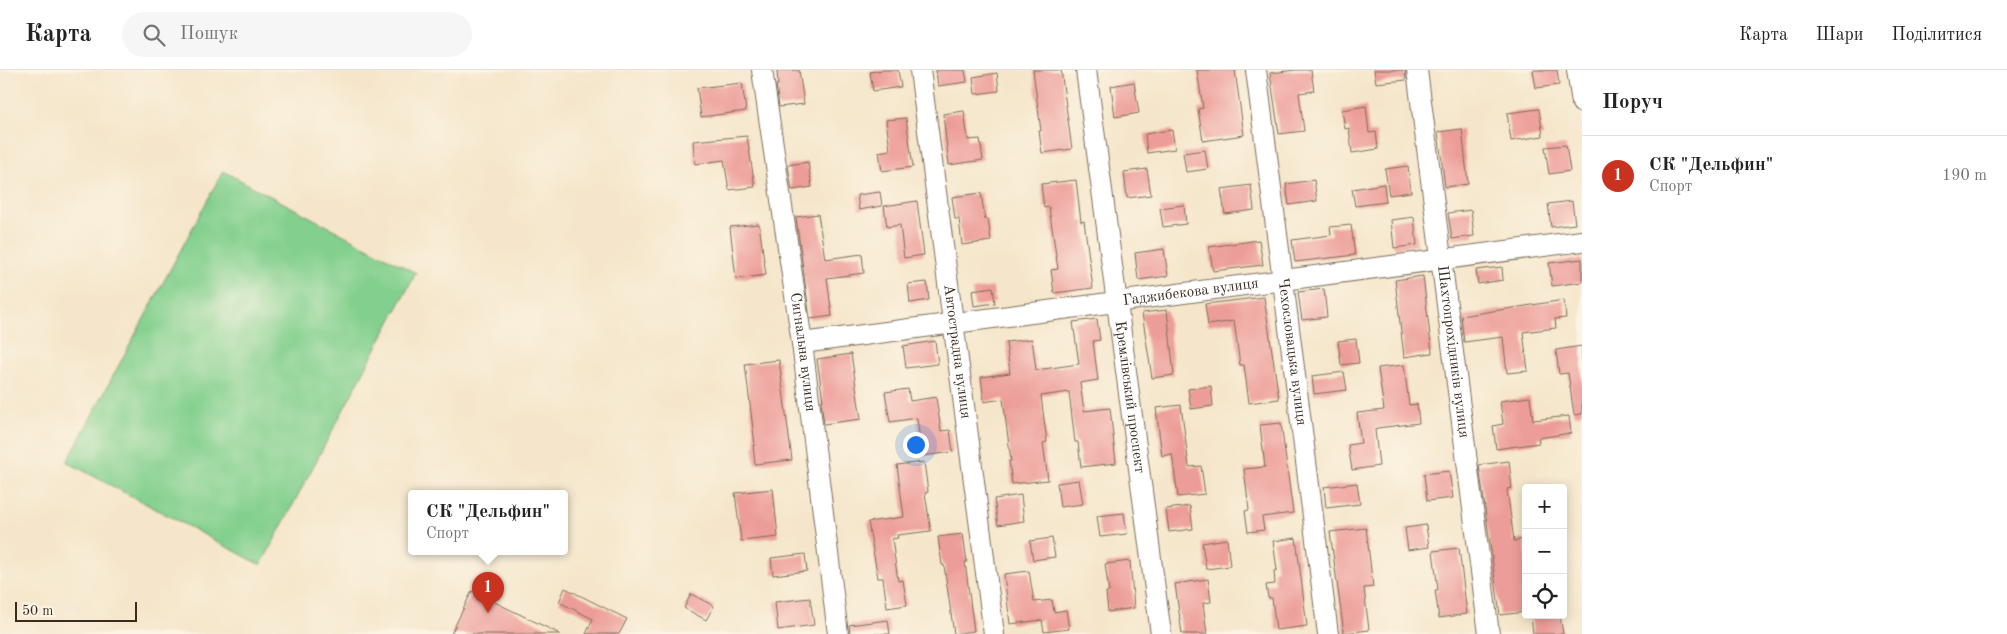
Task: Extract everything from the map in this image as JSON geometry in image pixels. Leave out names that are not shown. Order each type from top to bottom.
[{"type":"street","name":"Сигнальна вулиця","points":[[762,70],[802,343],[838,634]]},
{"type":"street","name":"Автострадна вулиця","points":[[920,70],[994,634]]},
{"type":"street","name":"Кремлівський проспект","points":[[1086,70],[1161,634]]},
{"type":"street","name":"Чехословацька вулиця","points":[[1256,70],[1328,634]]},
{"type":"street","name":"Шахтопрохідників вулиця","points":[[1417,70],[1489,634]]},
{"type":"street","points":[[1578,70],[1582,103]]},
{"type":"street","name":"Гаджибекова вулиця","points":[[802,343],[1582,241]]},
{"type":"green space","points":[[223,171],[416,273],[261,565],[67,462]]},
{"type":"building","points":[[777,70],[799,70],[804,104],[779,107],[776,85],[778,85]]},
{"type":"building","points":[[898,70],[901,87],[873,91],[870,72]]},
{"type":"building","points":[[936,70],[965,70],[967,82],[938,86]]},
{"type":"building","points":[[1033,70],[1061,70],[1072,149],[1042,153]]},
{"type":"building","points":[[1197,70],[1235,70],[1244,135],[1203,141],[1198,109],[1203,108]]},
{"type":"building","points":[[1311,70],[1314,91],[1299,93],[1304,131],[1279,134],[1270,73]]},
{"type":"building","points":[[1374,70],[1405,70],[1406,80],[1376,83]]},
{"type":"building","points":[[1533,70],[1557,70],[1559,85],[1536,88]]},
{"type":"building","points":[[997,73],[999,91],[975,94],[973,77]]},
{"type":"building","points":[[1134,82],[1139,113],[1115,117],[1111,86]]},
{"type":"building","points":[[742,83],[746,111],[701,117],[697,88]]},
{"type":"building","points":[[1366,106],[1369,133],[1376,132],[1378,149],[1352,153],[1349,128],[1345,129],[1342,110]]},
{"type":"building","points":[[1539,109],[1543,136],[1511,141],[1507,113]]},
{"type":"building","points":[[964,111],[968,140],[980,139],[983,160],[949,165],[943,114]]},
{"type":"building","points":[[906,118],[913,167],[882,171],[879,152],[890,150],[886,120]]},
{"type":"building","points":[[1462,129],[1468,184],[1445,187],[1438,132]]},
{"type":"building","points":[[1172,130],[1175,149],[1147,153],[1145,134]]},
{"type":"building","points":[[747,136],[755,187],[729,190],[724,160],[695,164],[693,141]]},
{"type":"building","points":[[1566,145],[1570,171],[1549,174],[1545,147]]},
{"type":"building","points":[[1205,150],[1208,169],[1186,172],[1183,153]]},
{"type":"building","points":[[808,162],[812,187],[792,190],[788,165]]},
{"type":"building","points":[[1408,166],[1411,192],[1389,195],[1385,169]]},
{"type":"building","points":[[1147,169],[1151,195],[1127,198],[1124,172]]},
{"type":"building","points":[[1076,180],[1081,222],[1084,221],[1093,288],[1054,293],[1051,270],[1058,269],[1049,207],[1044,208],[1041,184]]},
{"type":"building","points":[[1314,180],[1317,201],[1289,205],[1286,184]]},
{"type":"building","points":[[1384,184],[1386,202],[1355,206],[1352,189]]},
{"type":"building","points":[[1251,185],[1254,210],[1225,214],[1221,189]]},
{"type":"building","points":[[880,192],[882,206],[859,210],[857,195]]},
{"type":"building","points":[[981,193],[985,220],[988,219],[991,241],[962,245],[959,219],[955,219],[952,197]]},
{"type":"building","points":[[917,201],[924,255],[904,258],[900,225],[887,227],[884,206]]},
{"type":"building","points":[[1572,201],[1575,224],[1551,227],[1548,204]]},
{"type":"building","points":[[1184,205],[1186,224],[1163,227],[1160,208]]},
{"type":"building","points":[[1471,210],[1474,236],[1452,239],[1448,213]]},
{"type":"building","points":[[818,214],[825,259],[862,254],[864,273],[827,278],[832,316],[810,319],[796,217]]},
{"type":"building","points":[[1414,217],[1417,245],[1394,248],[1391,220]]},
{"type":"building","points":[[759,224],[766,275],[736,279],[730,227]]},
{"type":"building","points":[[1351,225],[1355,255],[1295,262],[1292,240],[1331,235],[1330,227]]},
{"type":"building","points":[[1259,240],[1263,265],[1213,271],[1209,247]]},
{"type":"building","points":[[1164,249],[1168,276],[1138,280],[1135,253]]},
{"type":"building","points":[[1582,259],[1582,282],[1552,286],[1549,263]]},
{"type":"building","points":[[1502,267],[1503,280],[1478,284],[1476,270]]},
{"type":"building","points":[[1423,276],[1432,353],[1404,357],[1395,280]]},
{"type":"building","points":[[927,282],[929,300],[910,303],[908,284]]},
{"type":"building","points":[[993,287],[995,303],[974,306],[972,290]]},
{"type":"building","points":[[1324,289],[1327,317],[1302,320],[1298,292]]},
{"type":"building","points":[[1264,297],[1279,399],[1249,403],[1244,365],[1240,365],[1234,321],[1208,325],[1205,304]]},
{"type":"building","points":[[1564,300],[1566,318],[1555,319],[1556,328],[1523,332],[1528,371],[1507,373],[1503,337],[1464,342],[1461,316]]},
{"type":"building","points":[[1167,310],[1174,375],[1152,378],[1142,313]]},
{"type":"building","points":[[1097,319],[1100,340],[1093,341],[1098,380],[1080,383],[1084,411],[1110,408],[1116,463],[1081,467],[1078,442],[1075,442],[1069,392],[1041,396],[1047,442],[1043,443],[1048,480],[1012,484],[1003,399],[984,402],[981,377],[1010,373],[1006,342],[1032,339],[1036,370],[1079,364],[1073,322]]},
{"type":"building","points":[[1356,339],[1359,363],[1341,365],[1338,341]]},
{"type":"building","points":[[935,341],[938,364],[906,368],[903,346]]},
{"type":"building","points":[[1582,346],[1582,414],[1574,415],[1568,373],[1559,374],[1556,350]]},
{"type":"building","points":[[851,354],[861,419],[824,424],[817,359]]},
{"type":"building","points":[[779,360],[792,460],[755,464],[753,445],[755,445],[745,364]]},
{"type":"building","points":[[1404,365],[1409,405],[1417,404],[1419,423],[1377,428],[1375,430],[1379,466],[1352,470],[1348,445],[1361,443],[1357,413],[1384,410],[1378,368]]},
{"type":"building","points":[[1344,372],[1347,390],[1314,394],[1312,376]]},
{"type":"building","points":[[1211,386],[1213,406],[1191,409],[1188,389]]},
{"type":"building","points":[[908,389],[910,401],[936,397],[941,431],[950,430],[953,452],[922,456],[917,418],[890,422],[885,392]]},
{"type":"building","points":[[1530,397],[1533,420],[1569,416],[1571,433],[1538,438],[1539,443],[1496,449],[1493,426],[1503,424],[1500,401]]},
{"type":"building","points":[[1181,405],[1189,467],[1201,466],[1205,494],[1178,497],[1172,454],[1162,456],[1156,408]]},
{"type":"building","points":[[1281,423],[1293,513],[1262,517],[1264,530],[1248,532],[1245,511],[1249,510],[1244,469],[1265,467],[1260,425]]},
{"type":"building","points":[[1509,461],[1512,488],[1507,489],[1514,541],[1522,539],[1522,612],[1500,615],[1479,465]]},
{"type":"building","points":[[924,462],[928,492],[925,493],[931,531],[897,535],[898,538],[892,539],[898,581],[903,580],[907,605],[887,608],[883,578],[878,578],[868,522],[904,517],[897,465]]},
{"type":"building","points":[[1449,471],[1453,498],[1427,501],[1424,474]]},
{"type":"building","points":[[1079,480],[1083,504],[1060,507],[1057,483]]},
{"type":"building","points":[[1357,483],[1360,504],[1326,508],[1324,487]]},
{"type":"building","points":[[773,489],[778,537],[741,541],[735,493]]},
{"type":"building","points":[[1021,495],[1024,521],[998,525],[994,499]]},
{"type":"building","points":[[1190,506],[1193,529],[1169,532],[1166,509]]},
{"type":"building","points":[[1124,513],[1127,534],[1100,537],[1097,516]]},
{"type":"building","points":[[1426,525],[1429,547],[1408,550],[1405,528]]},
{"type":"building","points":[[1366,528],[1373,587],[1364,588],[1369,630],[1344,633],[1330,532]]},
{"type":"building","points":[[963,534],[974,631],[954,634],[938,537]]},
{"type":"building","points":[[1052,538],[1055,557],[1033,560],[1030,541]]},
{"type":"building","points":[[1296,538],[1307,626],[1276,630],[1272,598],[1268,598],[1266,585],[1275,584],[1274,571],[1277,570],[1273,541]]},
{"type":"building","points":[[1227,539],[1230,566],[1206,569],[1202,543]]},
{"type":"building","points":[[1459,548],[1467,614],[1439,618],[1435,590],[1438,590],[1433,551]]},
{"type":"building","points":[[805,554],[807,571],[773,575],[771,558]]},
{"type":"building","points":[[1130,561],[1134,608],[1108,612],[1106,592],[1109,592],[1105,564]]},
{"type":"building","points":[[1029,571],[1034,602],[1052,600],[1054,612],[1066,610],[1069,629],[1044,632],[1042,620],[1010,624],[1004,574]]},
{"type":"building","points":[[1208,579],[1211,602],[1203,603],[1207,634],[1182,634],[1175,584]]},
{"type":"building","points":[[565,588],[627,619],[619,634],[586,634],[593,619],[559,602]]},
{"type":"building","points":[[472,591],[560,634],[451,634]]},
{"type":"building","points":[[691,594],[714,606],[706,620],[684,608]]},
{"type":"building","points":[[810,598],[814,625],[778,630],[775,602]]},
{"type":"building","points":[[1531,619],[1561,619],[1563,634],[1533,634]]},
{"type":"building","points":[[888,620],[890,634],[850,634],[849,625]]},
{"type":"place","name":"СК \"Дельфин\"","points":[[488,613]]}]
